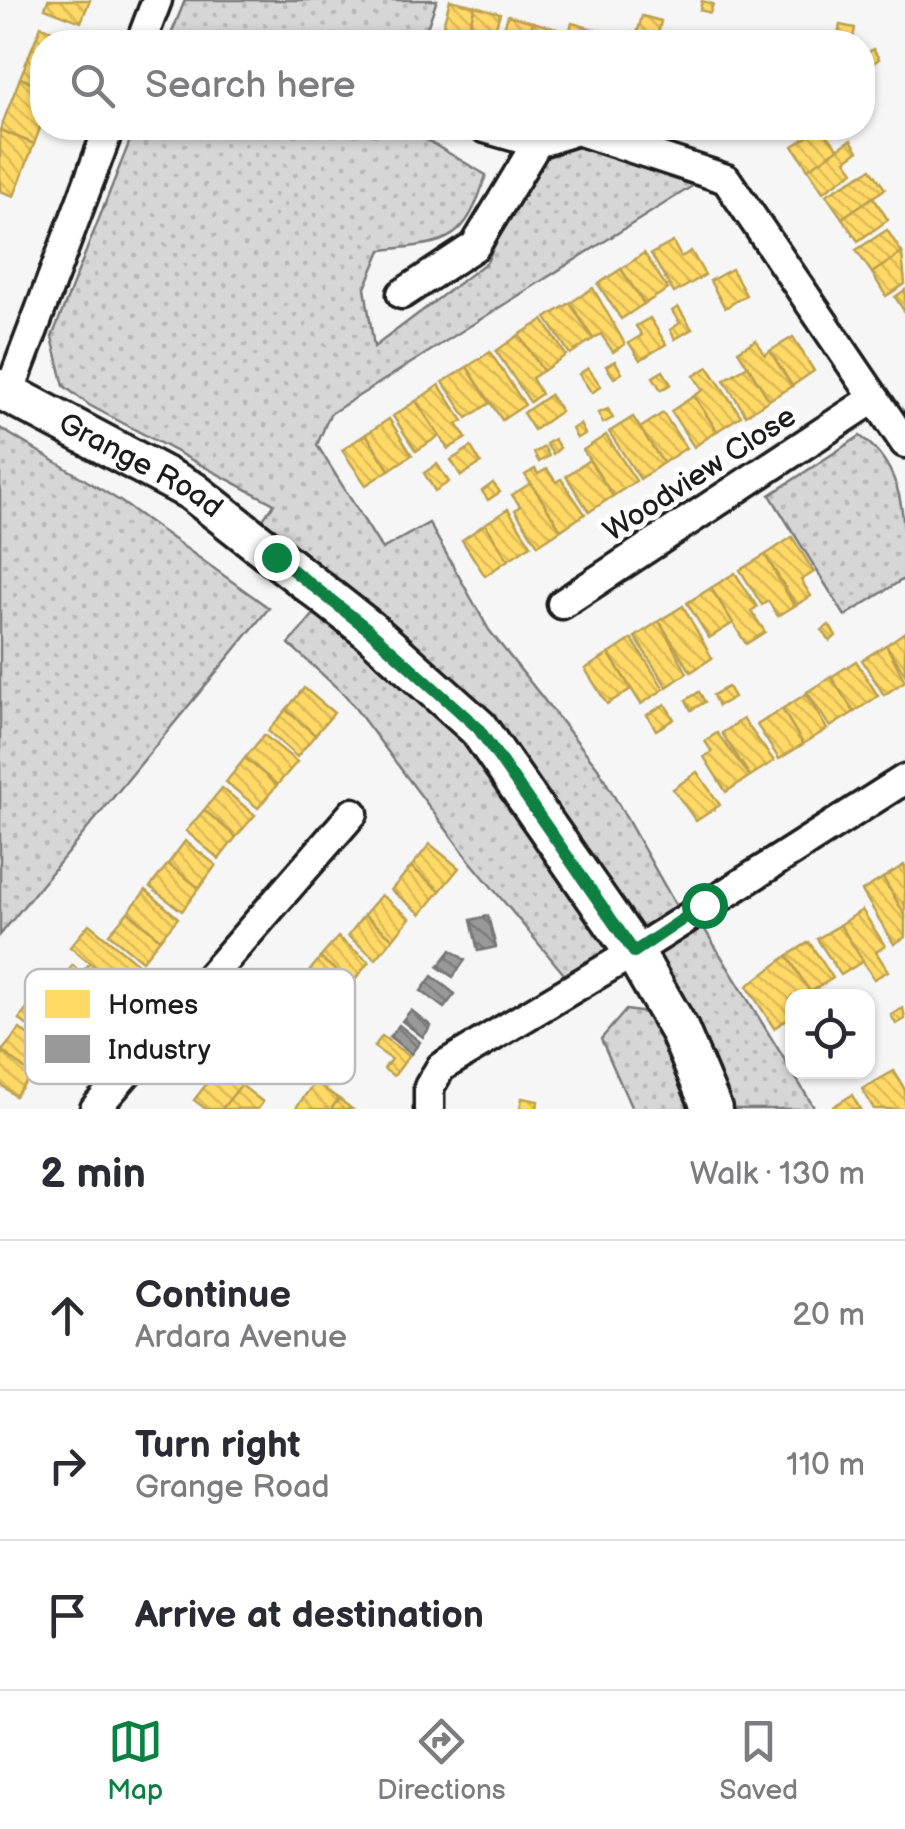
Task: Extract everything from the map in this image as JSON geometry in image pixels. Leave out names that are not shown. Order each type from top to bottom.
[{"type":"main road","name":"Grange Road","points":[[4,391],[192,491],[369,630],[478,728],[634,952],[679,1030],[712,1109]]},
{"type":"street","points":[[146,30],[157,0]]},
{"type":"street","points":[[4,391],[104,140]]},
{"type":"street","points":[[526,140],[546,140]]},
{"type":"street","points":[[607,140],[726,179],[905,444]]},
{"type":"street","points":[[402,294],[475,246],[537,143]]},
{"type":"street","name":"Woodview Close","points":[[562,604],[873,398]]},
{"type":"street","points":[[429,1109],[429,1086],[441,1067],[634,952],[905,780]]},
{"type":"street","points":[[217,969],[352,814]]},
{"type":"street","points":[[96,1109],[118,1084]]},
{"type":"shaded area","points":[[185,0],[437,0],[426,30],[173,30]]},
{"type":"shaded area","points":[[130,140],[426,140],[486,175],[470,215],[451,236],[423,245],[381,250],[365,288],[374,347],[487,262],[534,161],[581,144],[702,180],[330,414],[317,445],[382,549],[429,523],[489,630],[598,768],[683,918],[694,912],[785,1060],[785,1079],[797,1079],[815,1109],[712,1109],[633,952],[573,985],[470,861],[346,696],[289,644],[328,597],[251,536],[274,504],[89,405],[64,386],[52,337]]},
{"type":"shaded area","points":[[0,428],[120,501],[269,608],[0,935]]},
{"type":"shaded area","points":[[860,436],[875,449],[894,479],[903,516],[905,578],[845,616],[770,495]]},
{"type":"shaded area","points":[[626,1010],[653,1014],[698,1109],[632,1109],[601,1039]]},
{"type":"building: Homes","points":[[48,0],[90,0],[81,22],[45,8]]},
{"type":"building: Homes","points":[[450,0],[475,6],[468,30],[442,30]]},
{"type":"building: Homes","points":[[702,1],[713,4],[710,13],[700,10]]},
{"type":"building: Homes","points":[[475,6],[500,13],[495,30],[468,30]]},
{"type":"building: Homes","points":[[508,15],[533,22],[531,30],[504,30]]},
{"type":"building: Homes","points":[[642,16],[661,21],[659,30],[638,30]]},
{"type":"building: Homes","points":[[533,22],[557,29],[557,30],[531,30]]},
{"type":"building: Homes","points":[[572,23],[597,30],[570,30]]},
{"type":"building: Homes","points":[[30,53],[30,82],[20,78]]},
{"type":"building: Homes","points":[[20,78],[30,82],[30,140],[36,140],[34,144],[0,130]]},
{"type":"building: Homes","points":[[0,130],[34,144],[14,196],[0,191]]},
{"type":"building: Homes","points":[[802,140],[831,140],[839,149],[808,169],[793,146]]},
{"type":"building: Homes","points":[[851,140],[858,151],[846,160],[854,171],[823,192],[808,169]]},
{"type":"building: Homes","points":[[871,169],[885,189],[842,218],[826,195]]},
{"type":"building: Homes","points":[[873,197],[888,220],[858,241],[842,218]]},
{"type":"building: Homes","points":[[887,230],[902,253],[872,273],[856,250]]},
{"type":"building: Homes","points":[[673,242],[681,257],[691,251],[705,275],[674,293],[651,254]]},
{"type":"building: Homes","points":[[644,253],[668,289],[644,304],[621,269]]},
{"type":"building: Homes","points":[[902,253],[905,284],[886,296],[872,273]]},
{"type":"building: Homes","points":[[621,269],[644,304],[621,319],[598,284]]},
{"type":"building: Homes","points":[[732,269],[746,295],[725,308],[710,281]]},
{"type":"building: Homes","points":[[593,288],[625,344],[613,352],[601,334],[593,339],[570,303]]},
{"type":"building: Homes","points":[[905,290],[905,312],[895,297]]},
{"type":"building: Homes","points":[[570,303],[593,339],[570,354],[546,318]]},
{"type":"building: Homes","points":[[678,307],[692,329],[675,339],[670,330],[680,323],[672,311]]},
{"type":"building: Homes","points":[[650,318],[666,344],[640,360],[629,343],[642,335],[636,326]]},
{"type":"building: Homes","points":[[543,320],[566,355],[543,371],[519,335]]},
{"type":"building: Homes","points":[[519,335],[543,371],[532,378],[541,394],[530,402],[496,351]]},
{"type":"building: Homes","points":[[793,337],[814,371],[792,386],[770,351]]},
{"type":"building: Homes","points":[[756,340],[765,355],[770,351],[792,386],[769,400],[738,351]]},
{"type":"building: Homes","points":[[490,352],[525,405],[502,420],[467,367]]},
{"type":"building: Homes","points":[[615,361],[622,373],[614,378],[606,366]]},
{"type":"building: Homes","points":[[748,366],[769,400],[746,415],[724,380]]},
{"type":"building: Homes","points":[[467,367],[490,403],[467,418],[443,382]]},
{"type":"building: Homes","points":[[708,367],[741,416],[717,431],[694,396],[703,390],[694,376]]},
{"type":"building: Homes","points":[[588,368],[601,386],[592,393],[579,374]]},
{"type":"building: Homes","points":[[663,371],[671,384],[661,390],[653,377]]},
{"type":"building: Homes","points":[[439,385],[463,421],[457,424],[466,438],[448,449],[416,401]]},
{"type":"building: Homes","points":[[550,395],[561,411],[534,430],[523,413]]},
{"type":"building: Homes","points":[[694,396],[717,431],[694,447],[671,411]]},
{"type":"building: Homes","points":[[416,401],[439,436],[416,451],[393,416]]},
{"type":"building: Homes","points":[[608,409],[613,418],[603,423],[598,413]]},
{"type":"building: Homes","points":[[663,413],[686,448],[663,463],[640,428]]},
{"type":"building: Homes","points":[[633,417],[663,463],[640,479],[609,432]]},
{"type":"building: Homes","points":[[389,419],[412,455],[389,470],[366,434]]},
{"type":"building: Homes","points":[[580,424],[585,434],[577,438],[572,429]]},
{"type":"building: Homes","points":[[366,434],[389,470],[366,485],[342,450]]},
{"type":"building: Homes","points":[[606,435],[636,481],[613,496],[583,450]]},
{"type":"building: Homes","points":[[554,439],[560,448],[553,454],[546,444]]},
{"type":"building: Homes","points":[[471,447],[481,463],[461,476],[451,460]]},
{"type":"building: Homes","points":[[544,447],[549,456],[539,462],[534,453]]},
{"type":"building: Homes","points":[[589,460],[613,496],[589,512],[566,476]]},
{"type":"building: Homes","points":[[437,464],[449,482],[435,491],[424,473]]},
{"type":"building: Homes","points":[[535,469],[538,474],[547,469],[556,482],[561,479],[585,514],[561,530],[525,475]]},
{"type":"building: Homes","points":[[493,483],[500,492],[488,500],[482,491]]},
{"type":"building: Homes","points":[[531,483],[561,530],[538,545],[515,510],[520,506],[512,495]]},
{"type":"building: Homes","points":[[508,509],[531,545],[508,560],[485,524]]},
{"type":"building: Homes","points":[[485,524],[508,560],[485,576],[462,540]]},
{"type":"building: Homes","points":[[792,537],[814,572],[801,580],[811,596],[796,605],[765,555]]},
{"type":"building: Homes","points":[[765,555],[794,606],[778,616],[768,601],[762,605],[740,570]]},
{"type":"building: Homes","points":[[735,573],[757,607],[751,611],[765,632],[746,644],[711,588]]},
{"type":"building: Homes","points":[[711,588],[733,623],[709,638],[687,603]]},
{"type":"building: Homes","points":[[683,606],[712,658],[691,672],[659,621]]},
{"type":"building: Homes","points":[[659,621],[687,673],[667,687],[635,637]]},
{"type":"building: Homes","points":[[829,625],[836,636],[830,641],[822,630]]},
{"type":"building: Homes","points":[[905,632],[905,674],[886,645]]},
{"type":"building: Homes","points":[[632,639],[664,689],[641,704],[609,654]]},
{"type":"building: Homes","points":[[886,645],[905,681],[884,695],[862,660]]},
{"type":"building: Homes","points":[[609,654],[631,689],[607,704],[585,669]]},
{"type":"building: Homes","points":[[856,661],[878,696],[854,712],[831,677]]},
{"type":"building: Homes","points":[[831,677],[854,712],[830,727],[807,692]]},
{"type":"building: Homes","points":[[728,687],[734,697],[718,706],[713,695]]},
{"type":"building: Homes","points":[[304,688],[334,713],[315,735],[286,710]]},
{"type":"building: Homes","points":[[699,692],[705,702],[691,710],[686,700]]},
{"type":"building: Homes","points":[[806,694],[827,729],[803,744],[782,709]]},
{"type":"building: Homes","points":[[665,704],[674,719],[656,730],[647,715]]},
{"type":"building: Homes","points":[[782,709],[803,744],[779,759],[757,725]]},
{"type":"building: Homes","points":[[286,710],[315,735],[297,757],[268,731]]},
{"type":"building: Homes","points":[[743,719],[774,761],[750,776],[722,733]]},
{"type":"building: Homes","points":[[717,733],[750,776],[726,792],[704,757],[712,752],[705,741]]},
{"type":"building: Homes","points":[[264,735],[297,762],[277,785],[245,758]]},
{"type":"building: Homes","points":[[245,758],[277,785],[258,808],[226,782]]},
{"type":"building: Homes","points":[[697,772],[720,805],[696,821],[673,789]]},
{"type":"building: Homes","points":[[222,788],[255,815],[236,837],[204,810]]},
{"type":"building: Homes","points":[[204,810],[236,837],[219,859],[186,831]]},
{"type":"building: Homes","points":[[185,841],[216,865],[199,888],[168,864]]},
{"type":"building: Homes","points":[[430,844],[459,868],[440,891],[411,867]]},
{"type":"building: Homes","points":[[168,864],[199,888],[182,911],[150,887]]},
{"type":"building: Homes","points":[[905,866],[905,915],[883,878]]},
{"type":"building: Homes","points":[[411,867],[440,891],[421,914],[391,890]]},
{"type":"building: Homes","points":[[883,878],[905,915],[905,937],[894,944],[862,891]]},
{"type":"building: Homes","points":[[146,890],[178,918],[160,939],[128,912]]},
{"type":"building: Homes","points":[[381,895],[410,918],[393,939],[364,915]]},
{"type":"building: Homes","points":[[862,910],[885,946],[876,952],[888,971],[874,979],[840,925]]},
{"type":"building: Homes","points":[[128,912],[160,939],[142,961],[109,934]]},
{"type":"building: Homes","points":[[364,915],[393,939],[376,959],[348,936]]},
{"type":"building: Homes","points":[[89,924],[139,965],[136,969],[97,969],[70,947]]},
{"type":"building: Homes","points":[[840,925],[863,961],[841,975],[817,939]]},
{"type":"building: Homes","points":[[338,937],[369,962],[355,979],[355,969],[334,969],[320,958]]},
{"type":"building: Homes","points":[[809,942],[833,978],[808,989],[787,956]]},
{"type":"building: Homes","points":[[787,956],[808,989],[785,989],[785,1021],[774,1028],[747,986]]},
{"type":"building: Homes","points":[[320,958],[334,969],[311,969]]},
{"type":"building: Homes","points":[[903,1008],[905,1019],[896,1024],[891,1015]]},
{"type":"building: Homes","points":[[20,1029],[25,1033],[25,1069],[2,1051]]},
{"type":"building: Homes","points":[[382,1036],[409,1056],[394,1076],[384,1069],[391,1059],[374,1047]]},
{"type":"building: Homes","points":[[2,1051],[25,1069],[25,1084],[15,1096],[0,1084]]},
{"type":"building: Homes","points":[[894,1071],[905,1090],[905,1109],[874,1109],[862,1089]]},
{"type":"building: Homes","points":[[206,1084],[242,1084],[222,1109],[206,1109],[194,1100]]},
{"type":"building: Homes","points":[[314,1084],[339,1099],[331,1109],[295,1109]]},
{"type":"building: Homes","points":[[241,1085],[263,1102],[258,1109],[222,1109]]},
{"type":"building: Homes","points":[[852,1095],[860,1109],[829,1109]]},
{"type":"building: Homes","points":[[522,1098],[538,1101],[537,1109],[520,1109]]},
{"type":"building: Homes","points":[[339,1099],[352,1109],[331,1109]]},
{"type":"building: Industry","points":[[488,916],[496,947],[478,951],[471,920]]},
{"type":"building: Industry","points":[[451,950],[465,960],[453,977],[438,967]]},
{"type":"building: Industry","points":[[432,976],[455,994],[444,1008],[421,991]]},
{"type":"building: Industry","points":[[411,1010],[431,1026],[423,1037],[402,1021]]},
{"type":"building: Industry","points":[[399,1025],[420,1042],[411,1054],[390,1037]]},
{"type":"route","points":[[276,557],[369,630],[478,728],[634,952],[704,905]]}]
